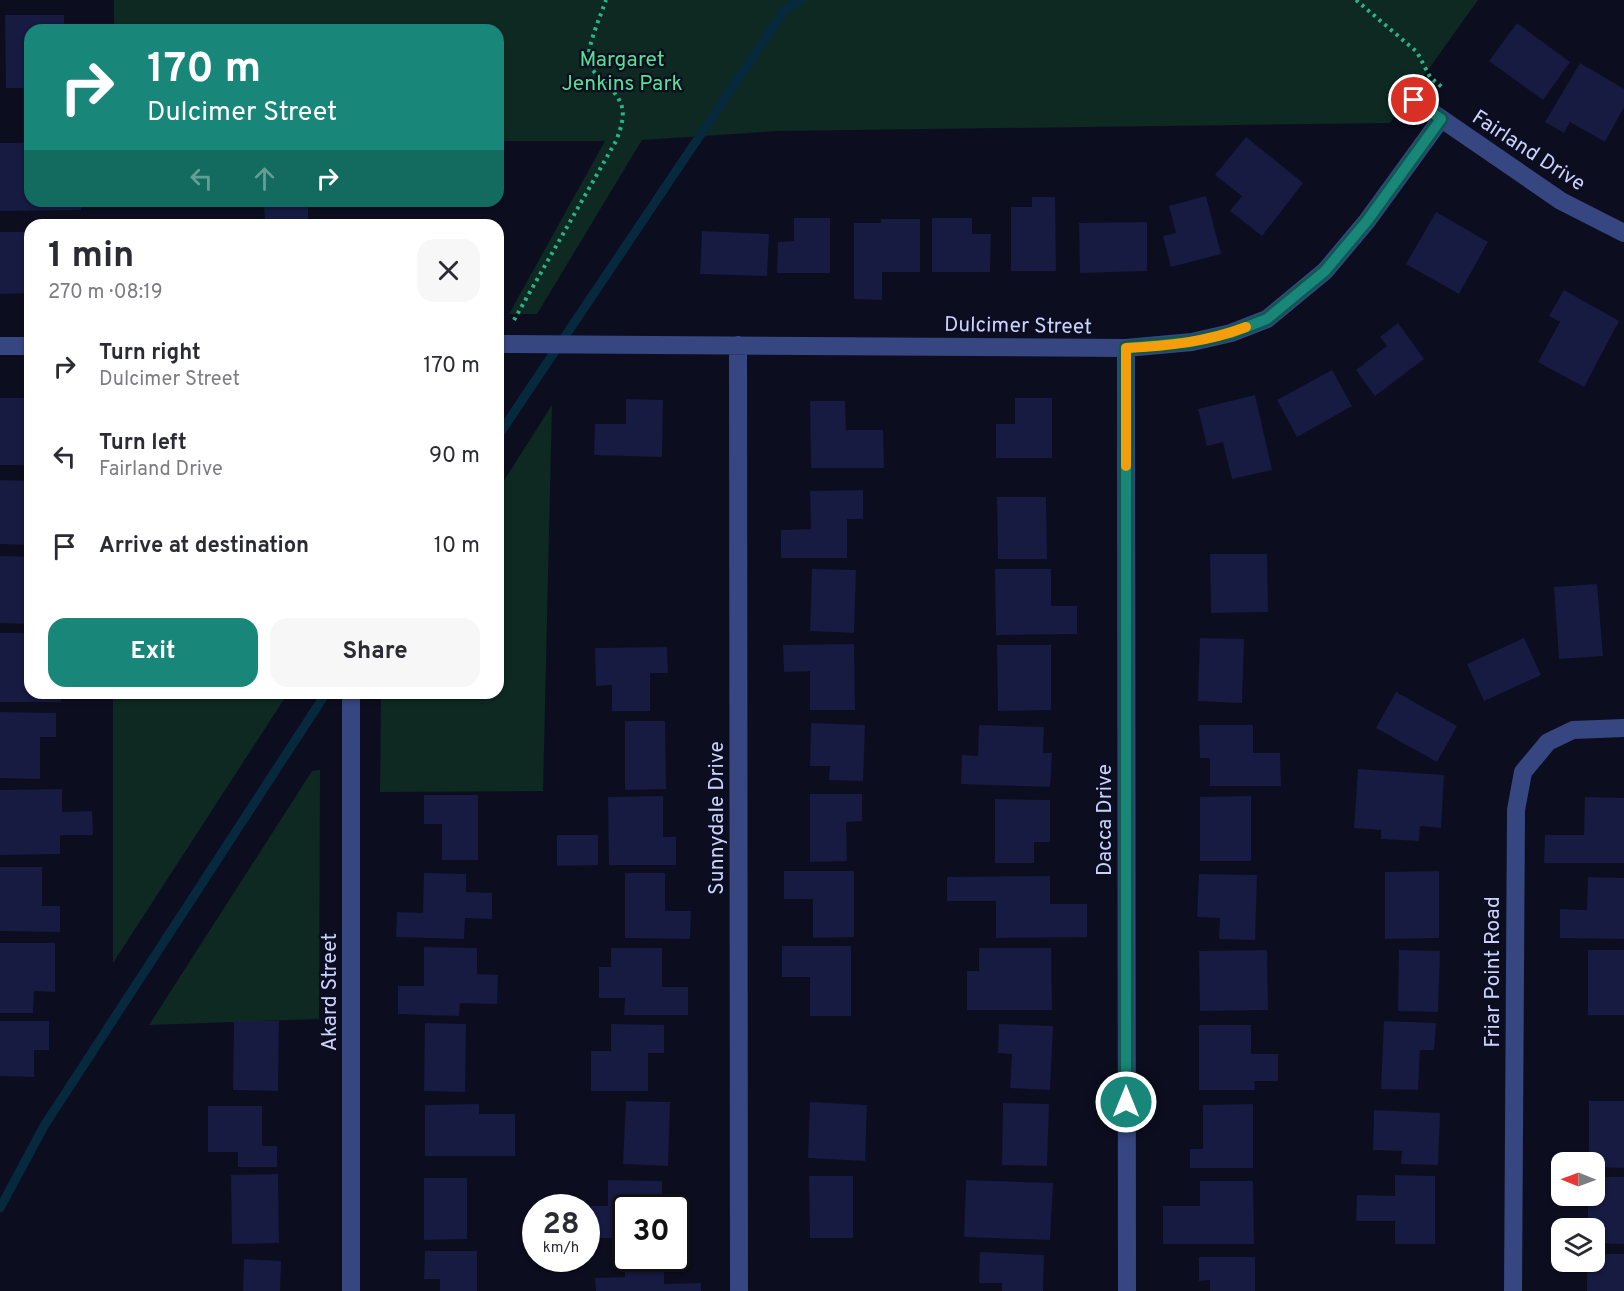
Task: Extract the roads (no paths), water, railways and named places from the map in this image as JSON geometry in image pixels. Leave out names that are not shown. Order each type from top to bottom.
[{"type":"street","name":"Fairland Drive","points":[[1414,100],[1561,201],[1624,232]]},
{"type":"street","name":"Dulcimer Street","points":[[504,344],[1126,348],[1192,342],[1231,333],[1267,319],[1325,271],[1367,221],[1441,119]]},
{"type":"street","name":"Sunnydale Drive","points":[[738,345],[739,1291]]},
{"type":"street","points":[[0,346],[24,346]]},
{"type":"street","name":"Dacca Drive","points":[[1126,348],[1127,1291]]},
{"type":"street","name":"Akard Street","points":[[351,699],[351,1291]]},
{"type":"street","name":"Friar Point Road","points":[[1513,1291],[1516,810],[1523,772],[1548,742],[1573,730],[1624,728]]},
{"type":"waterway","points":[[504,427],[785,9],[801,0]]},
{"type":"waterway","points":[[0,1208],[44,1126],[322,699]]},
{"type":"park label","name":"Margaret Jenkins Park","points":[[622,71]]}]
